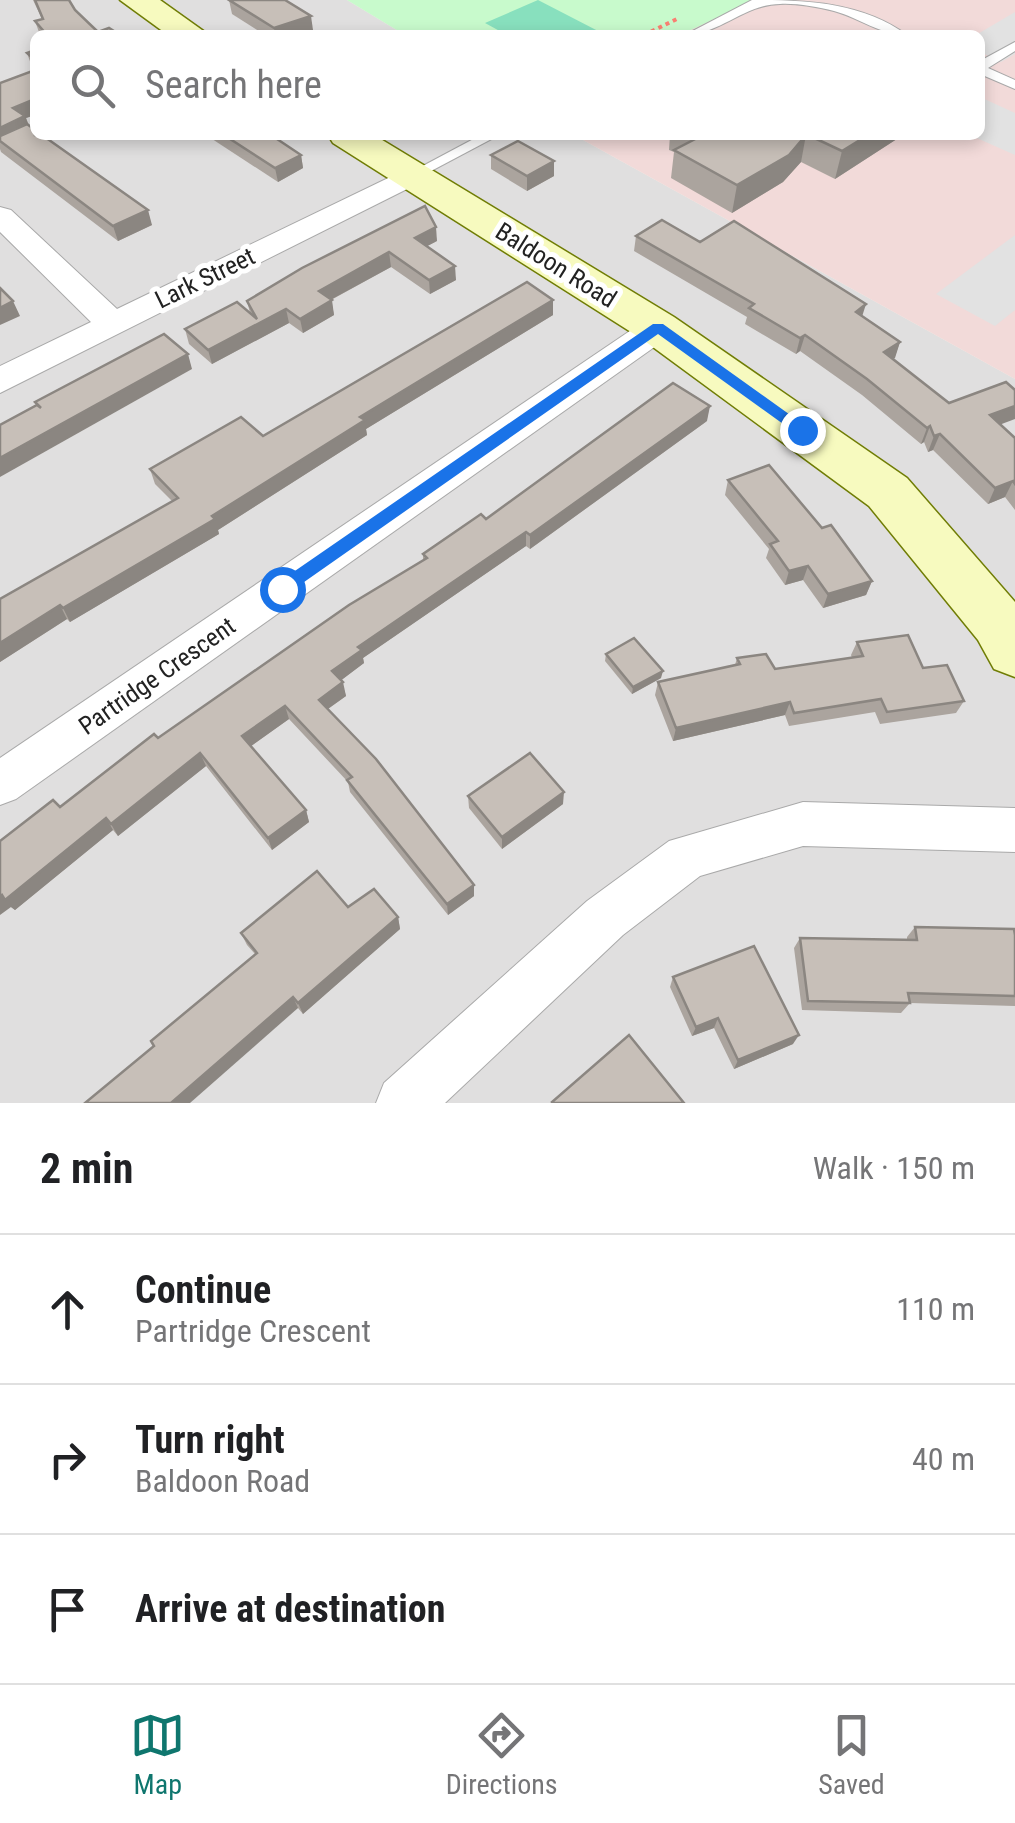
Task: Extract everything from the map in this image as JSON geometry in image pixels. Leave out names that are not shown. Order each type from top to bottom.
[{"type":"street","points":[[137,0],[184,30]]},
{"type":"street","name":"Baldoon Road","points":[[355,140],[658,328],[888,492],[998,623],[1015,652]]},
{"type":"street","name":"Lark Street","points":[[0,381],[411,176]]},
{"type":"street","points":[[0,216],[91,300],[111,325]]},
{"type":"street","name":"Partridge Crescent","points":[[0,784],[658,328]]},
{"type":"street","points":[[404,1103],[605,918],[686,856],[803,824],[1015,830]]},
{"type":"lane","points":[[701,30],[760,1],[783,0],[838,8],[889,30]]},
{"type":"lane","points":[[985,65],[1015,46]]},
{"type":"lane","points":[[985,70],[1015,84]]},
{"type":"lane","points":[[411,176],[482,140]]},
{"type":"shaded area","points":[[0,0],[347,0],[397,30],[30,30],[30,140],[583,140],[1015,379],[1015,1103],[0,1103]]},
{"type":"shaded area","points":[[755,0],[1015,0],[1015,379],[583,140],[985,140],[985,30],[691,30]]},
{"type":"shaded area","points":[[1015,12],[1015,54],[1001,62],[985,54],[984,30]]},
{"type":"shaded area","points":[[985,99],[1015,113],[1015,155],[981,140],[985,140]]},
{"type":"shaded area","points":[[1015,235],[1015,310],[995,326],[936,294]]},
{"type":"green space","points":[[347,0],[755,0],[691,30],[397,30]]},
{"type":"green space","points":[[538,0],[596,30],[498,30],[485,23]]},
{"type":"building","points":[[35,0],[69,0],[96,30],[43,30],[35,21],[43,19]]},
{"type":"building","points":[[229,0],[285,0],[311,16],[274,28]]},
{"type":"building","points":[[30,72],[30,101],[13,108],[25,116],[0,128],[0,83]]},
{"type":"building","points":[[27,124],[30,140],[49,140],[148,210],[113,226],[0,141],[0,136]]},
{"type":"building","points":[[232,140],[278,140],[301,155],[275,168]]},
{"type":"building","points":[[693,140],[802,140],[789,155],[737,185],[674,150]]},
{"type":"building","points":[[819,140],[860,140],[842,151]]},
{"type":"building","points":[[518,141],[554,161],[527,176],[491,155]]},
{"type":"building","points":[[425,206],[436,227],[415,238],[455,266],[429,280],[389,252],[319,291],[332,300],[300,319],[286,309],[208,350],[185,329],[237,302],[257,319],[247,301],[302,268]]},
{"type":"building","points":[[662,220],[700,242],[734,221],[866,304],[856,312],[900,342],[884,352],[949,403],[1006,382],[1015,390],[1015,406],[990,415],[1015,438],[1015,484],[1013,481],[995,488],[940,434],[934,436],[930,426],[927,428],[805,335],[800,338],[749,308],[754,304],[636,236]]},
{"type":"building","points":[[527,282],[553,300],[360,417],[365,420],[212,516],[215,519],[0,643],[0,599],[178,498],[150,469],[241,417],[263,436]]},
{"type":"building","points":[[0,288],[13,301],[0,308]]},
{"type":"building","points":[[164,334],[188,354],[0,458],[0,425],[37,405],[41,408],[35,402]]},
{"type":"building","points":[[673,383],[710,406],[530,535],[526,532],[358,647],[362,650],[332,671],[343,682],[319,700],[376,759],[474,885],[447,904],[347,780],[352,777],[285,706],[242,736],[306,810],[268,838],[200,753],[111,824],[106,818],[5,900],[0,897],[0,841],[53,800],[60,807],[154,734],[158,738],[349,605],[427,558],[423,554],[481,514],[486,519]]},
{"type":"building","points":[[769,465],[822,528],[831,525],[872,581],[828,594],[808,566],[789,571],[770,544],[778,541],[728,480]]},
{"type":"building","points":[[908,635],[923,668],[947,665],[964,701],[887,712],[881,699],[794,713],[790,702],[676,728],[658,682],[740,664],[737,658],[766,654],[775,669],[863,656],[857,642]]},
{"type":"building","points":[[634,638],[663,671],[633,687],[606,654]]},
{"type":"building","points":[[530,753],[564,792],[502,837],[468,796]]},
{"type":"building","points":[[317,871],[348,907],[374,889],[398,917],[298,1003],[293,997],[171,1103],[85,1103],[154,1046],[151,1041],[257,953],[241,933]]},
{"type":"building","points":[[915,927],[1014,929],[1015,996],[908,993],[910,1003],[808,1001],[800,938],[917,940]]},
{"type":"building","points":[[754,946],[799,1035],[738,1060],[718,1018],[696,1027],[673,977]]},
{"type":"building","points":[[629,1035],[684,1103],[552,1102]]},
{"type":"route","points":[[282,589],[658,328],[802,430]]}]
